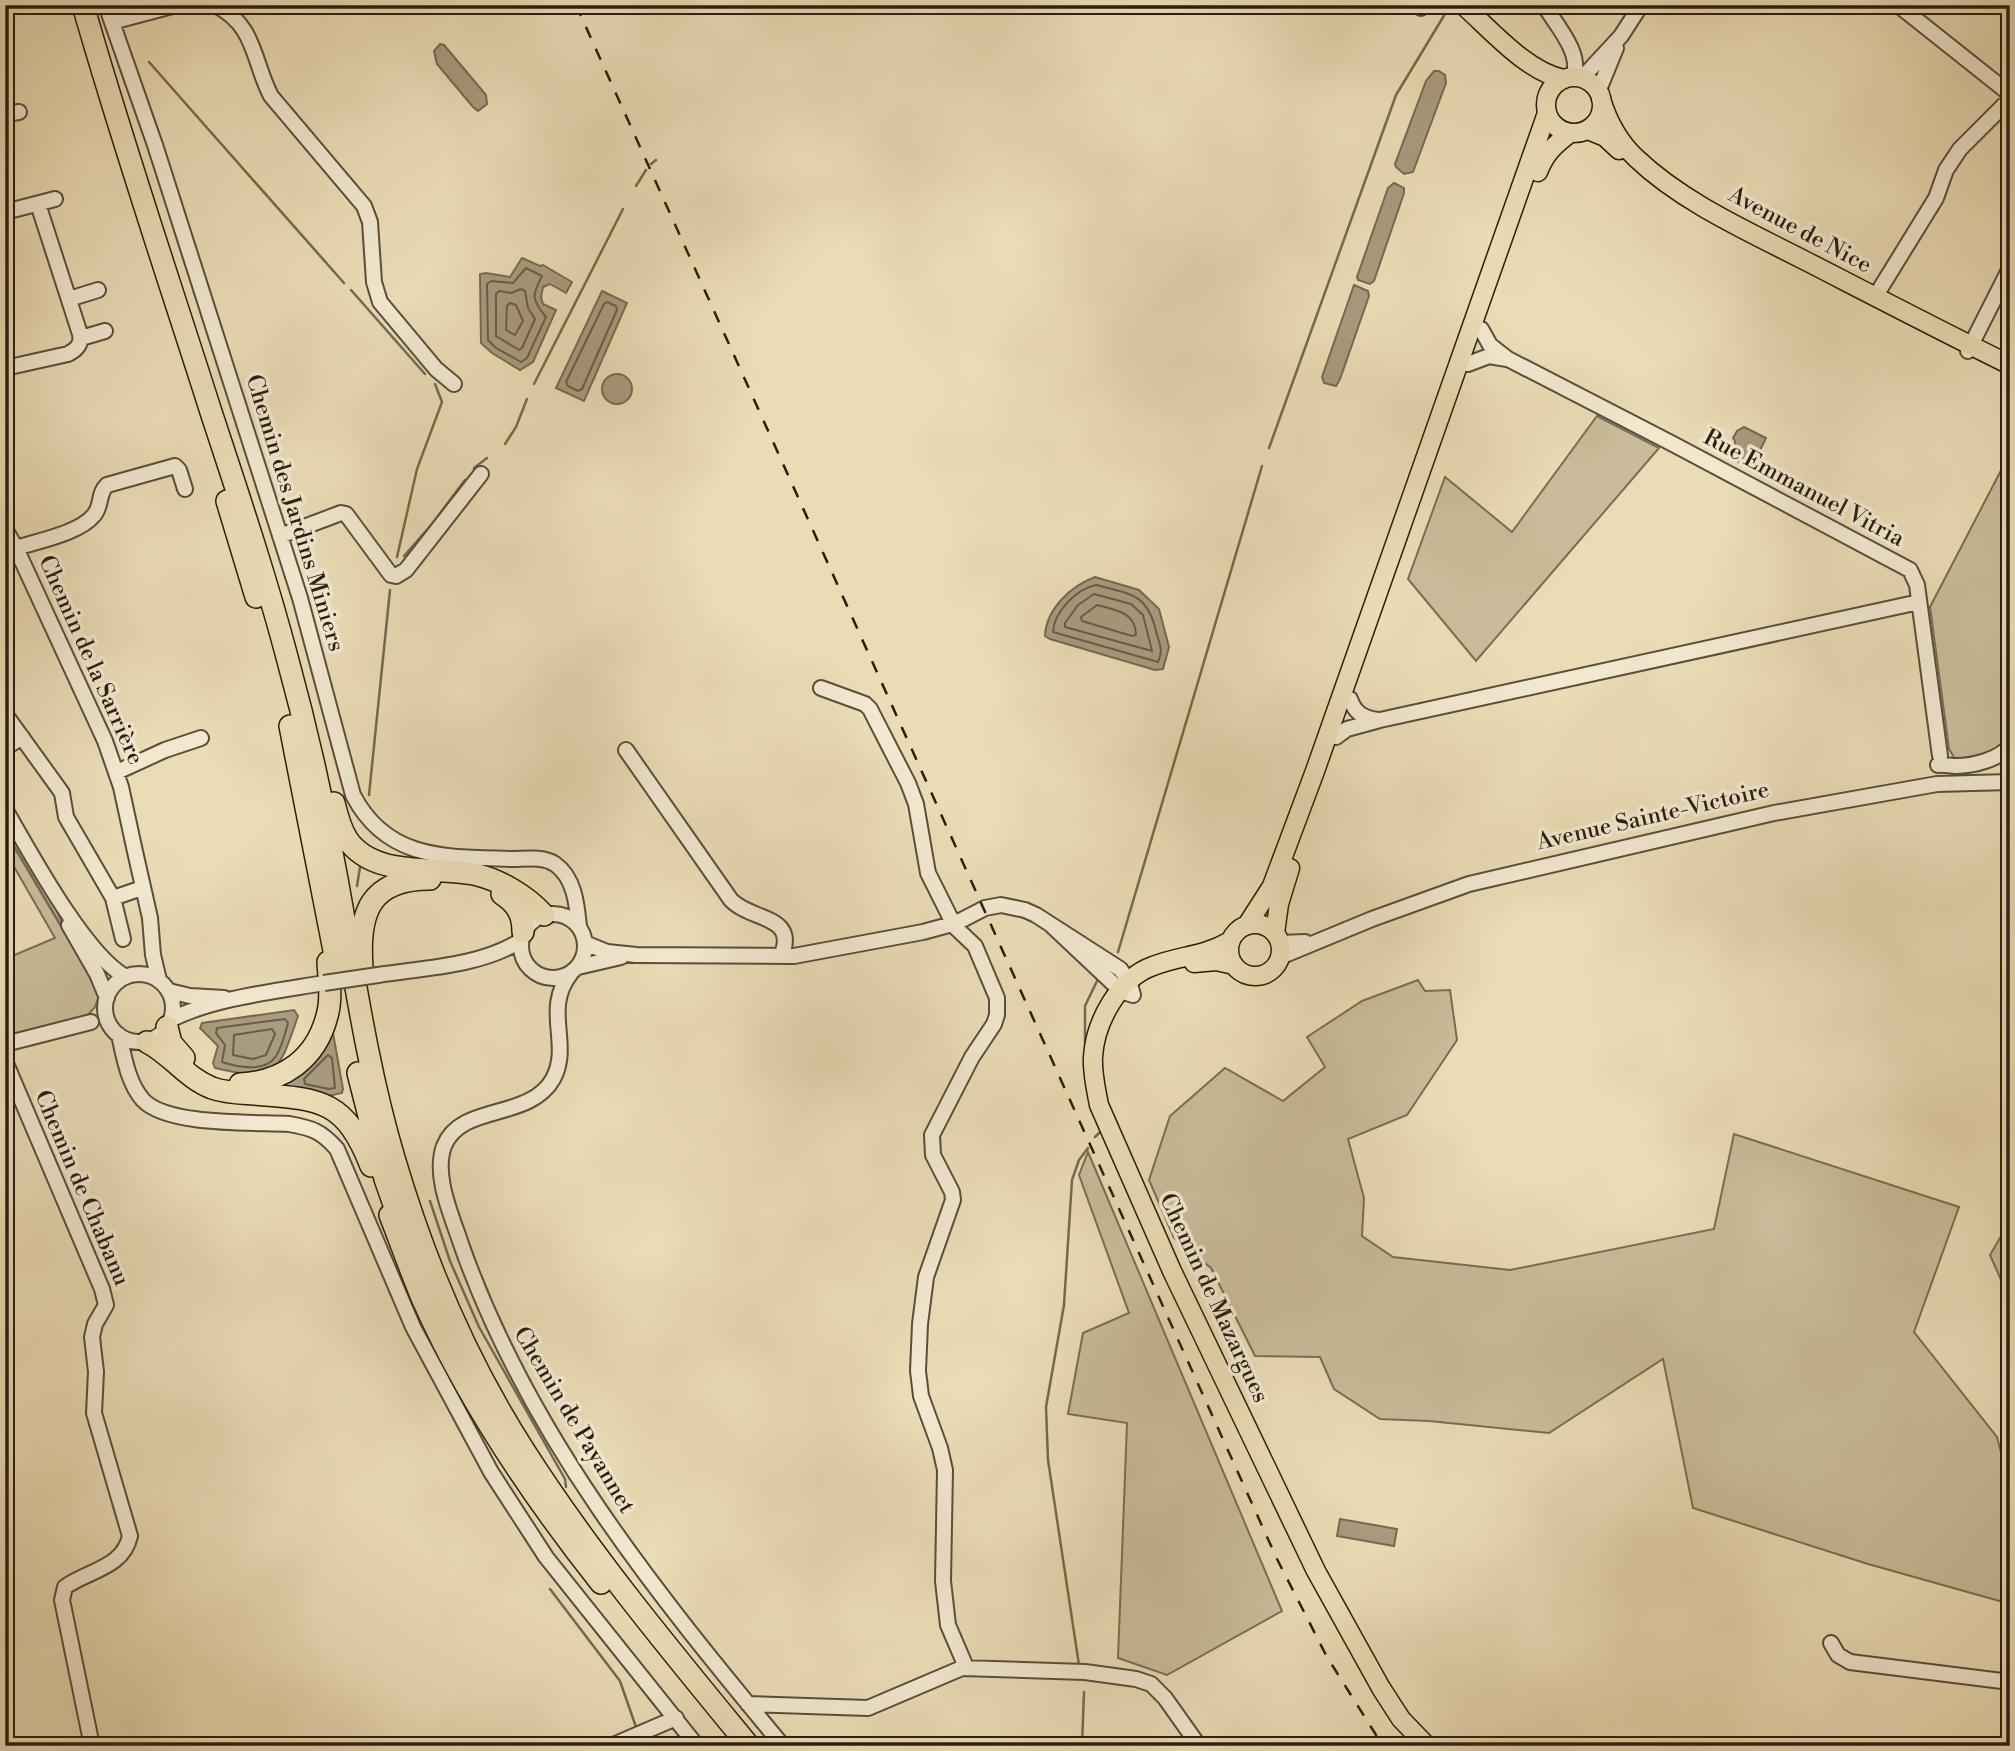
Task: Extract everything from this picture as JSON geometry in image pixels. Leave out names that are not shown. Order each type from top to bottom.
[{"type":"highway","points":[[68,5],[277,666],[361,1088],[385,1179],[428,1294],[496,1435]]},
{"type":"highway","points":[[83,5],[259,554],[288,660],[317,776],[357,1000],[378,1095],[418,1232],[478,1368],[523,1449],[570,1519],[749,1746]]},
{"type":"highway","points":[[214,419],[248,498],[320,758],[345,837],[359,852],[377,862],[492,879],[549,914]]},
{"type":"highway","points":[[169,1023],[168,1037],[175,1050],[195,1068],[219,1081],[235,1084],[271,1080],[290,1071],[305,1059],[319,1038],[328,1015],[328,962],[302,781]]},
{"type":"highway","points":[[418,1232],[387,1108],[365,995],[361,947],[365,916],[380,892],[393,883],[414,879],[468,883],[491,888],[513,902],[523,919],[522,937]]},
{"type":"highway","points":[[140,1042],[164,1052],[200,1082],[214,1088],[229,1093],[300,1098],[326,1105],[339,1112],[351,1125],[364,1148],[422,1298],[451,1357],[496,1435],[574,1549],[732,1746]]},
{"type":"main road","points":[[1128,989],[1142,984],[1162,971],[1196,962],[1216,961],[1234,965],[1247,975],[1261,975],[1273,969],[1279,944],[1275,922],[1290,867],[1544,156],[1555,144],[1597,122],[1601,111],[1600,95],[1591,83],[1546,74],[1527,61],[1463,5]]},
{"type":"main road","points":[[1527,61],[1540,81],[1556,127],[1579,131]]},
{"type":"main road","points":[[1247,925],[1272,886],[1315,771],[1547,105],[1557,83],[1573,78]]},
{"type":"main road","name":"Avenue de Nice","points":[[1600,95],[1610,124],[1623,143],[1636,158],[1666,182],[1723,219],[1875,297],[2010,372]]},
{"type":"main road","name":"Avenue de Nice","points":[[1579,131],[1605,137],[1654,180],[1729,229],[1969,348],[2010,365]]},
{"type":"main road","points":[[1128,989],[1154,965],[1200,955],[1230,941],[1240,928],[1247,925],[1262,924],[1279,944]]},
{"type":"main road","points":[[1230,941],[1229,949],[1234,965]]},
{"type":"main road","name":"Chemin de Mazargues","points":[[1128,989],[1124,1006],[1108,1035],[1104,1070],[1106,1095],[1120,1152],[1242,1393],[1364,1660],[1401,1718],[1427,1746]]},
{"type":"street","name":"Chemin des Jardins Miniers","points":[[106,5],[155,145],[300,598],[347,779],[362,811],[389,837],[421,852],[465,858],[547,860],[561,870],[570,885]]},
{"type":"street","points":[[111,22],[176,5]]},
{"type":"street","points":[[215,5],[244,29],[256,50],[271,96],[364,206],[370,222],[374,282],[380,302],[436,369],[454,384]]},
{"type":"street","points":[[1544,5],[1576,57],[1577,68],[1573,78]]},
{"type":"street","points":[[1573,78],[1620,36],[1641,5]]},
{"type":"street","points":[[1875,297],[1936,198],[1946,170],[1960,149],[2010,96],[1898,5]]},
{"type":"street","points":[[1600,95],[1620,36]]},
{"type":"street","points":[[5,212],[55,200]]},
{"type":"street","points":[[5,368],[68,354],[76,350],[81,338],[38,204]]},
{"type":"street","points":[[1969,348],[2010,268]]},
{"type":"street","points":[[69,299],[98,290]]},
{"type":"street","points":[[1481,329],[1490,345],[1508,359]]},
{"type":"street","points":[[81,338],[105,331]]},
{"type":"street","points":[[1468,364],[1489,356],[1508,359]]},
{"type":"street","name":"Rue Emmanuel Vitria","points":[[1508,359],[1910,570],[1917,584],[1941,762]]},
{"type":"street","points":[[16,548],[83,525],[96,512],[102,490],[107,485],[175,466],[185,489]]},
{"type":"street","points":[[280,536],[341,513],[346,514],[391,575],[396,576],[406,570],[481,474]]},
{"type":"street","name":"Chemin de la Sarrière","points":[[5,529],[117,772],[143,891]]},
{"type":"street","points":[[1336,737],[1347,729],[1380,720],[1919,602]]},
{"type":"street","points":[[821,688],[865,704],[870,709],[912,793],[920,819],[927,869],[953,923],[975,946],[997,998],[993,1024],[972,1057],[932,1135],[933,1155],[952,1192],[953,1200],[926,1277],[918,1355],[921,1396],[939,1443],[945,1470],[943,1581],[948,1625],[966,1667]]},
{"type":"street","points":[[1350,699],[1353,708],[1360,715],[1380,720]]},
{"type":"street","points":[[5,714],[62,793],[66,817],[113,898],[123,939]]},
{"type":"street","points":[[5,748],[22,737]]},
{"type":"street","points":[[117,772],[165,750],[201,738]]},
{"type":"street","points":[[626,750],[731,900],[743,910],[775,922],[783,930],[785,942],[781,956]]},
{"type":"street","points":[[1941,762],[1958,766],[1990,759],[2008,750]]},
{"type":"street","points":[[1941,762],[1952,783]]},
{"type":"street","points":[[1937,784],[1941,762]]},
{"type":"street","name":"Avenue Sainte-Victoire","points":[[1279,944],[1316,941],[1469,884],[1774,813],[1937,784],[2010,782]]},
{"type":"street","points":[[5,809],[89,943],[110,967],[130,976],[151,976],[190,996],[243,998]]},
{"type":"street","points":[[19,832],[97,974],[133,1084],[152,1108],[162,1113],[195,1119],[298,1125],[323,1134],[337,1149],[413,1327],[491,1472],[546,1557],[697,1746]]},
{"type":"street","points":[[127,1066],[130,1047],[155,1039],[169,1023],[190,1011],[243,998],[461,962],[498,953],[522,937],[536,918],[562,906],[570,885]]},
{"type":"street","points":[[570,885],[585,943],[581,962],[575,970]]},
{"type":"street","points":[[113,898],[143,891]]},
{"type":"street","points":[[90,1022],[106,1002],[111,989],[130,976],[144,956],[146,934],[143,891]]},
{"type":"street","points":[[143,891],[164,985],[173,1006],[169,1023]]},
{"type":"street","points":[[585,943],[607,952],[636,955],[781,956],[815,953],[894,939],[953,923],[985,908],[1001,905],[1025,910],[1051,925],[1128,989]]},
{"type":"street","points":[[549,914],[567,917],[579,928]]},
{"type":"street","points":[[522,937],[520,948],[530,969]]},
{"type":"street","points":[[461,962],[515,961],[550,979],[561,978],[607,959],[636,955]]},
{"type":"street","name":"Chemin de Payannet","points":[[530,969],[552,993],[557,1009]]},
{"type":"street","name":"Chemin de Payannet","points":[[575,970],[560,989],[557,1009],[559,1063],[548,1087],[526,1103],[469,1122],[452,1133],[443,1150],[442,1180],[446,1197],[479,1294],[497,1336],[554,1440],[610,1527],[783,1746]]},
{"type":"street","points":[[5,1044],[90,1022],[140,1042]]},
{"type":"street","name":"Chemin de Chabanu","points":[[5,1061],[102,1289],[106,1305],[95,1324],[92,1338],[96,1364],[94,1413],[131,1536],[128,1550],[116,1562],[65,1587],[62,1600],[92,1746]]},
{"type":"street","points":[[1831,1643],[1838,1655],[1850,1662],[2010,1682]]},
{"type":"street","points":[[748,1704],[868,1708],[952,1670],[966,1667],[1085,1672],[1146,1682],[1154,1686],[1199,1746]]},
{"type":"street","points":[[611,1746],[676,1718]]},
{"type":"street","points":[[2006,1746],[2010,1734]]},
{"type":"shaded area","points":[[1597,416],[1659,448],[1476,661],[1408,579],[1445,477],[1512,532]]},
{"type":"shaded area","points":[[2010,453],[2010,729],[2005,743],[1995,751],[1966,759],[1955,759],[1949,749],[1930,607]]},
{"type":"shaded area","points":[[5,823],[54,905],[71,942],[98,987],[99,996],[95,1007],[86,1017],[5,1041],[5,959],[55,938],[5,851]]},
{"type":"shaded area","points":[[1418,980],[1425,991],[1450,990],[1457,1040],[1407,1115],[1348,1139],[1364,1198],[1362,1236],[1393,1257],[1510,1270],[1714,1229],[1734,1134],[1959,1207],[1914,1332],[1997,1437],[2010,1487],[2010,1604],[1868,1564],[1693,1508],[1663,1359],[1549,1433],[1380,1419],[1334,1389],[1320,1357],[1255,1356],[1211,1268],[1174,1238],[1149,1180],[1170,1116],[1225,1068],[1283,1101],[1325,1067],[1307,1037],[1362,1001]]},
{"type":"shaded area","points":[[1088,1152],[1282,1611],[1167,1675],[1118,1658],[1127,1423],[1068,1414],[1083,1333],[1129,1313],[1079,1175]]},
{"type":"shaded area","points":[[2010,1221],[2010,1300],[1990,1255]]},
{"type":"water","points":[[440,44],[444,45],[486,95],[487,104],[478,111],[437,64],[434,51]]},
{"type":"water","points":[[1434,71],[1445,75],[1446,83],[1413,172],[1404,174],[1395,164],[1426,81]]},
{"type":"water","points":[[1394,183],[1404,188],[1404,193],[1374,281],[1370,284],[1358,280],[1357,277],[1388,188]]},
{"type":"water","points":[[522,258],[543,265],[572,282],[566,293],[550,284],[543,287],[543,304],[556,310],[533,362],[520,370],[481,343],[480,274],[510,277]]},
{"type":"water","points":[[1354,285],[1368,291],[1369,296],[1336,386],[1324,383],[1322,377]]},
{"type":"water","points":[[602,291],[627,303],[584,401],[556,388]]},
{"type":"water","points":[[617,374],[628,378],[632,389],[628,400],[617,404],[606,400],[602,389],[606,378]]},
{"type":"water","points":[[1744,427],[1766,438],[1753,465],[1744,461],[1742,465],[1733,457],[1733,438],[1737,431]]},
{"type":"water","points":[[1095,577],[1139,590],[1159,609],[1169,647],[1163,669],[1155,670],[1045,636],[1050,617],[1061,600],[1077,586]]},
{"type":"water","points":[[294,1010],[298,1016],[292,1035],[280,1061],[273,1068],[264,1073],[252,1074],[215,1068],[213,1063],[218,1046],[200,1028],[202,1023]]},
{"type":"water","points":[[333,1033],[342,1093],[328,1096],[283,1087],[299,1074]]},
{"type":"water","points":[[1340,1519],[1397,1529],[1394,1546],[1337,1536]]},
{"type":"waterway","points":[[1269,448],[1396,95],[1448,9]]},
{"type":"waterway","points":[[149,62],[344,283]]},
{"type":"waterway","points":[[651,164],[656,160]]},
{"type":"waterway","points":[[636,186],[646,170]]},
{"type":"waterway","points":[[534,384],[623,209]]},
{"type":"waterway","points":[[351,290],[425,374]]},
{"type":"waterway","points":[[397,557],[417,469],[442,402],[435,384]]},
{"type":"waterway","points":[[505,444],[516,427],[527,399]]},
{"type":"waterway","points":[[474,468],[487,458]]},
{"type":"waterway","points":[[1118,952],[1262,466]]},
{"type":"waterway","points":[[404,556],[465,480]]},
{"type":"waterway","points":[[369,795],[390,590]]},
{"type":"waterway","points":[[5,831],[64,931]]},
{"type":"waterway","points":[[357,886],[360,867]]},
{"type":"waterway","points":[[1085,1043],[1085,1006],[1097,981]]},
{"type":"waterway","points":[[1095,1137],[1100,1132]]},
{"type":"waterway","points":[[1079,1665],[1048,1460],[1046,1407],[1064,1305],[1072,1180],[1079,1160],[1088,1148]]},
{"type":"waterway","points":[[430,1201],[450,1261],[479,1327],[565,1479],[566,1487]]},
{"type":"waterway","points":[[550,1589],[620,1681],[636,1727]]},
{"type":"waterway","points":[[1082,1746],[1084,1692]]},
{"type":"railway","points":[[576,5],[1277,1559],[1327,1657],[1383,1746]]}]
